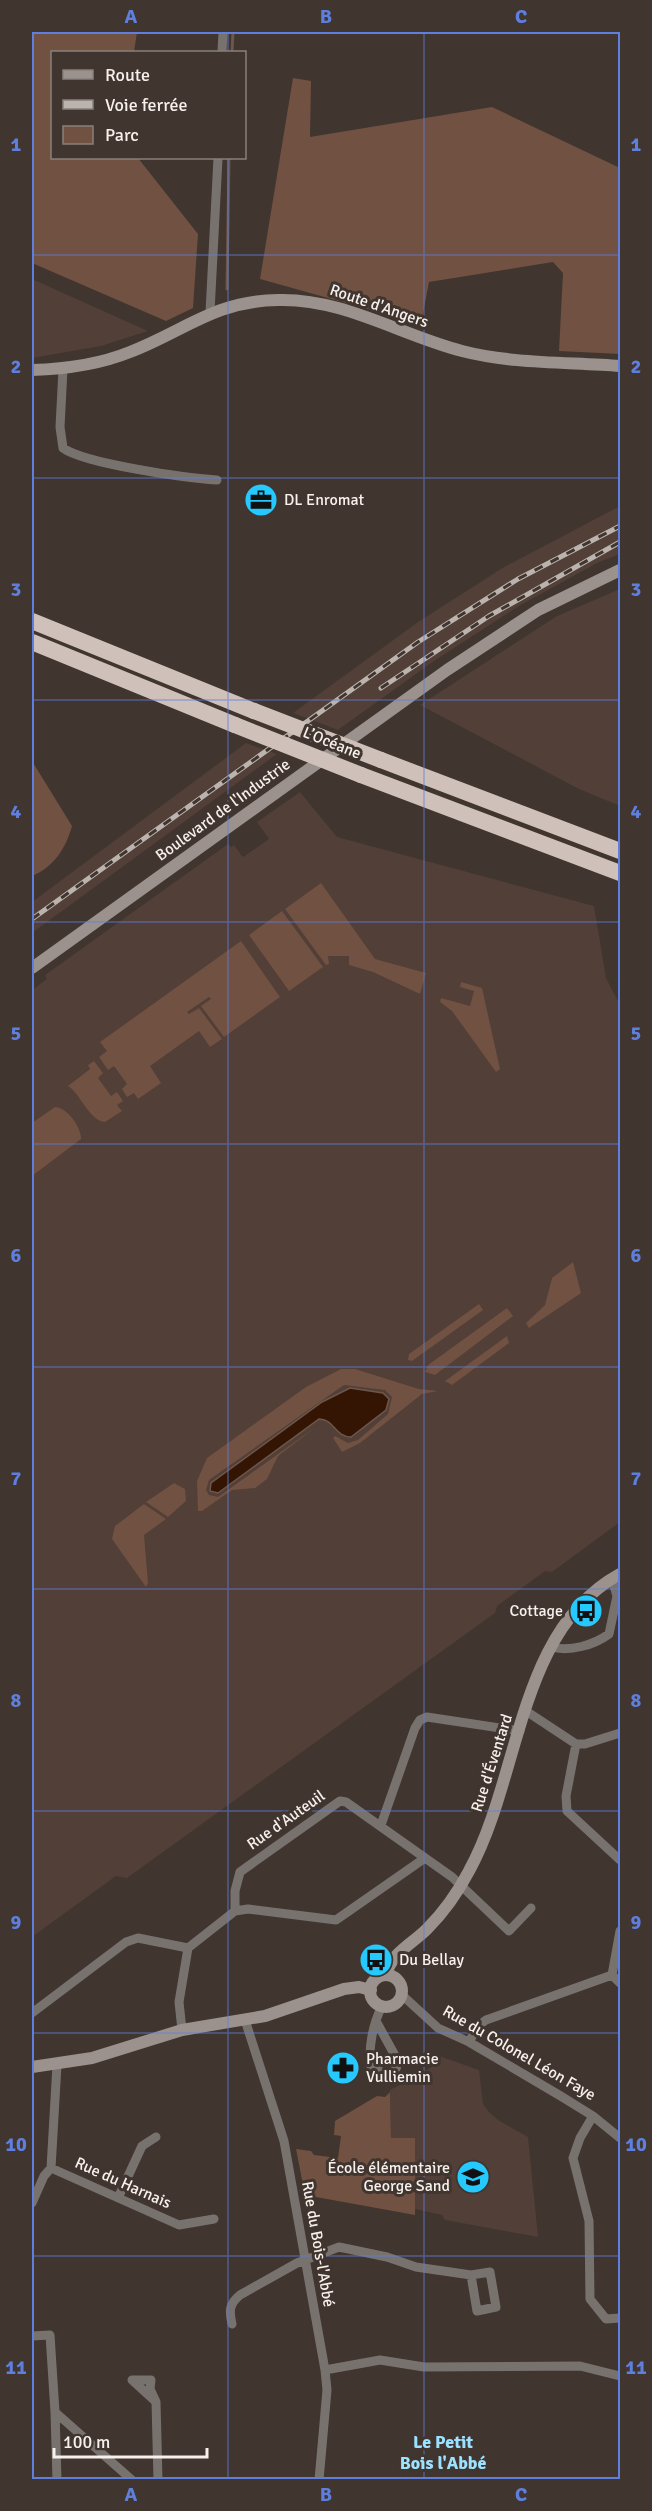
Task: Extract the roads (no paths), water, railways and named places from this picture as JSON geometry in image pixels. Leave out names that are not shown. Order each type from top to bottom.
[{"type":"highway","name":"L’Océane","points":[[32,621],[254,711],[621,851]]},
{"type":"highway","name":"L’Océane","points":[[32,642],[361,775],[621,873]]},
{"type":"street","points":[[222,51],[223,32]]},
{"type":"street","points":[[210,312],[218,159]]},
{"type":"street","name":"Route d'Angers","points":[[32,370],[64,369],[130,352],[210,312],[245,302],[300,300],[367,317],[463,351],[495,357],[621,366]]},
{"type":"street","points":[[64,369],[60,427],[63,448],[73,455],[187,477],[217,480]]},
{"type":"street","name":"Boulevard de l'Industrie","points":[[32,968],[447,670],[538,610],[621,570]]},
{"type":"street","points":[[551,1647],[572,1648],[600,1641],[609,1634],[617,1596],[616,1577]]},
{"type":"street","name":"Rue d'Éventard","points":[[390,1972],[460,1886],[485,1836],[537,1675],[562,1625],[585,1600],[616,1577]]},
{"type":"street","points":[[526,1711],[576,1744],[621,1733]]},
{"type":"street","points":[[381,1825],[415,1728],[420,1720],[427,1717],[520,1731]]},
{"type":"street","points":[[576,1744],[566,1796],[567,1810],[621,1860]]},
{"type":"street","name":"Rue d'Auteuil","points":[[235,1911],[235,1891],[240,1872],[335,1803],[346,1802],[425,1858],[460,1886],[509,1931],[531,1908]]},
{"type":"street","points":[[182,2030],[179,2002],[188,1948],[235,1911],[248,1909],[336,1920],[425,1858]]},
{"type":"street","points":[[612,1975],[621,1931]]},
{"type":"street","points":[[32,2013],[126,1942],[138,1938],[188,1948]]},
{"type":"street","points":[[390,1972],[401,1984],[402,1995],[394,2005],[382,2006],[372,1998],[371,1990],[376,1979],[390,1972]]},
{"type":"street","points":[[612,1975],[621,1983]]},
{"type":"street","points":[[469,2042],[478,2026],[486,2020],[612,1975]]},
{"type":"street","points":[[32,2067],[57,2065],[124,2050],[182,2030],[275,2013],[345,1989],[356,1987],[371,1990]]},
{"type":"street","name":"Rue du Colonel Léon Faye","points":[[402,1995],[438,2028],[469,2042],[593,2116],[621,2138]]},
{"type":"street","points":[[376,2021],[398,2061],[396,2069],[386,2074],[371,2067],[370,2059],[376,2021],[382,2006]]},
{"type":"street","name":"Rue du Bois-l'Abbé","points":[[245,2020],[284,2141],[325,2370],[327,2390],[319,2480]]},
{"type":"street","name":"Rue du Harnais","points":[[57,2065],[51,2168],[179,2225],[214,2220]]},
{"type":"street","points":[[593,2116],[580,2138],[573,2158],[589,2221],[590,2300],[606,2319],[621,2318]]},
{"type":"street","points":[[118,2198],[142,2146],[156,2138]]},
{"type":"street","points":[[32,2203],[44,2176],[51,2168]]},
{"type":"street","points":[[232,2324],[229,2311],[236,2298],[332,2247],[345,2247],[416,2267],[471,2275]]},
{"type":"street","points":[[32,2336],[50,2335],[57,2480]]},
{"type":"street","points":[[325,2370],[380,2360],[424,2367],[580,2366],[621,2376]]},
{"type":"street","points":[[156,2402],[158,2480]]},
{"type":"street","points":[[55,2412],[132,2480]]},
{"type":"waterway","points":[[232,51],[233,32]]},
{"type":"waterway","points":[[227,289],[229,159]]},
{"type":"railway","points":[[32,919],[418,642],[518,579],[620,526]]},
{"type":"railway","points":[[381,688],[489,616],[620,542]]},
{"type":"place","name":"DL Enromat","points":[[261,500]]},
{"type":"place","name":"Cottage","points":[[586,1611]]},
{"type":"place","name":"Du Bellay","points":[[376,1960]]},
{"type":"place","name":"Pharmacie Vulliemin","points":[[343,2068]]},
{"type":"place","name":"École élémentaire George Sand","points":[[473,2177]]},
{"type":"district","name":"Le Petit Bois l'Abbé","points":[[443,2452]]}]
